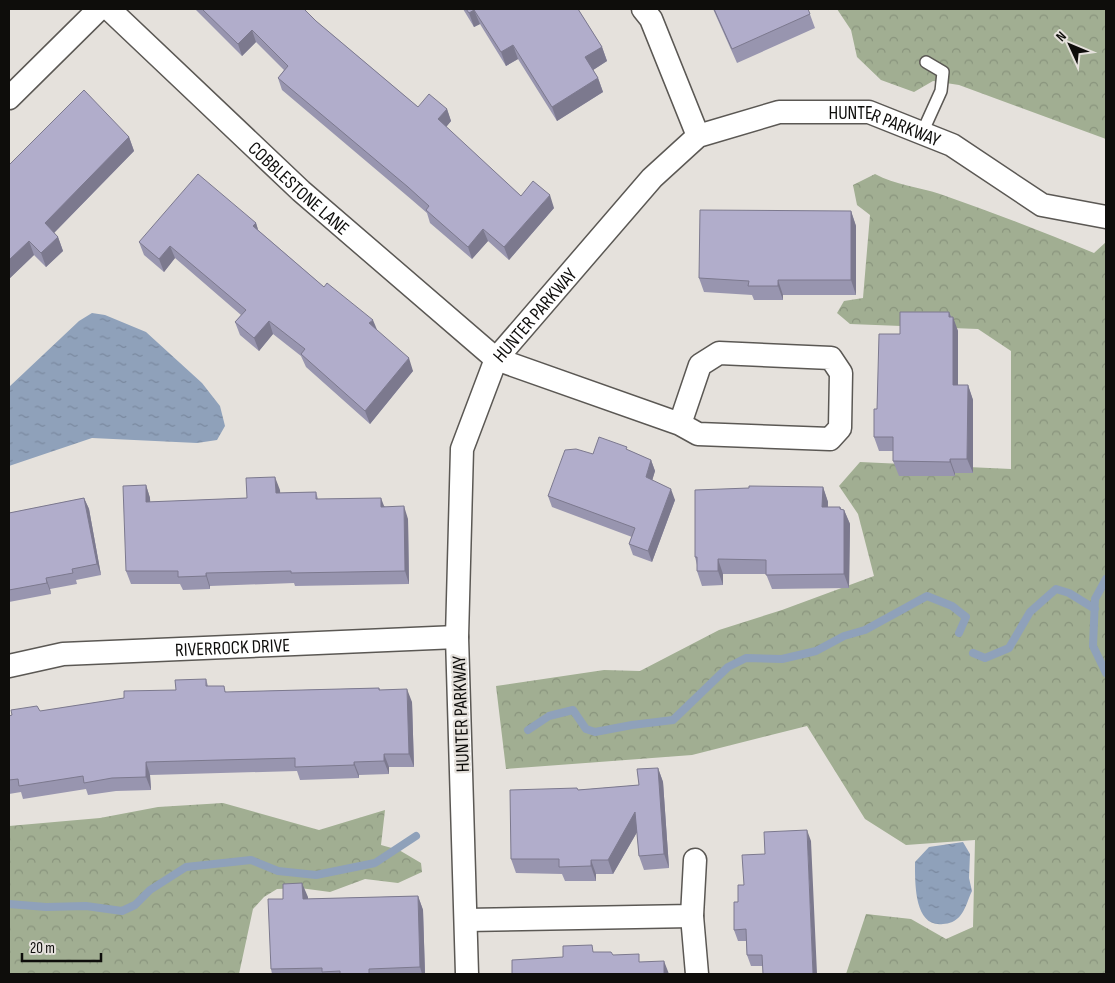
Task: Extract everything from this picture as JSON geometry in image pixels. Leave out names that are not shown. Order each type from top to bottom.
[{"type":"street","points":[[9,98],[99,9]]},
{"type":"street","name":"COBBLESTONE LANE","points":[[109,9],[301,191],[496,359]]},
{"type":"street","points":[[643,9],[651,20],[698,136]]},
{"type":"street","name":"HUNTER PARKWAY","points":[[467,974],[457,637],[462,448],[496,359],[652,178],[698,136],[779,112],[870,112],[952,145],[1042,205],[1106,217]]},
{"type":"street","points":[[496,359],[680,424],[698,434],[830,439],[840,428],[841,373],[831,358],[719,353],[700,365],[680,424]]},
{"type":"street","name":"RIVERROCK DRIVE","points":[[9,666],[62,654],[457,637]]},
{"type":"street","points":[[695,860],[692,916],[697,974]]},
{"type":"street","points":[[466,920],[692,916]]},
{"type":"lane","points":[[922,133],[942,91],[944,72],[926,62]]},
{"type":"green space","points":[[837,9],[1106,9],[1106,139],[959,85],[933,81],[914,92],[881,80],[857,57],[851,30]]},
{"type":"green space","points":[[875,174],[891,181],[959,201],[1094,253],[1106,242],[1106,974],[846,974],[866,914],[911,919],[946,939],[973,927],[975,840],[906,845],[865,819],[807,726],[692,755],[506,769],[496,686],[604,670],[640,671],[719,630],[782,610],[874,576],[858,514],[839,486],[860,462],[1011,469],[1011,351],[978,329],[850,324],[837,313],[844,301],[863,298],[870,215],[857,205],[853,185]]},
{"type":"green space","points":[[223,803],[319,830],[385,810],[381,845],[399,850],[421,863],[422,872],[398,883],[365,879],[330,892],[300,888],[277,889],[264,897],[253,909],[239,974],[9,974],[9,826],[100,818],[158,807]]},
{"type":"water","points":[[92,313],[105,315],[146,332],[202,383],[220,406],[225,426],[217,440],[197,443],[92,438],[9,466],[9,387],[79,321]]},
{"type":"water","points":[[963,842],[970,854],[969,878],[972,891],[960,916],[952,922],[945,924],[933,923],[926,919],[921,912],[918,902],[915,862],[929,847]]},
{"type":"building","points":[[202,9],[304,9],[418,107],[429,94],[447,109],[438,119],[521,196],[533,181],[550,195],[504,247],[483,229],[468,247],[426,210],[429,206],[408,187],[278,78],[288,66],[252,30],[238,44]]},
{"type":"building","points":[[466,9],[578,9],[602,47],[585,57],[598,78],[552,107],[513,45],[501,52],[474,10],[469,13]]},
{"type":"building","points":[[714,9],[808,9],[810,14],[732,49]]},
{"type":"building","points":[[84,90],[129,137],[45,223],[58,237],[41,253],[29,241],[9,260],[9,165]]},
{"type":"building","points":[[198,174],[256,223],[253,226],[324,287],[327,283],[373,320],[369,323],[409,358],[365,411],[301,354],[305,349],[269,321],[254,338],[235,322],[246,310],[170,246],[159,259],[139,242]]},
{"type":"building","points":[[700,210],[851,211],[851,280],[778,280],[778,286],[748,286],[749,281],[699,278]]},
{"type":"building","points":[[900,312],[949,312],[949,317],[953,317],[953,385],[968,385],[967,459],[950,459],[950,462],[893,461],[893,437],[874,437],[874,409],[877,409],[879,334],[900,334]]},
{"type":"building","points":[[599,437],[627,447],[626,449],[651,460],[646,477],[671,489],[648,551],[629,544],[635,528],[548,496],[565,450],[576,449],[593,454]]},
{"type":"building","points":[[275,477],[276,493],[316,492],[316,499],[381,498],[381,507],[404,506],[405,571],[206,573],[206,576],[178,577],[178,571],[126,571],[123,486],[146,485],[146,502],[247,498],[246,478]]},
{"type":"building","points":[[749,486],[823,487],[822,507],[840,507],[840,509],[844,510],[844,574],[766,575],[766,560],[718,559],[718,571],[697,571],[697,557],[695,557],[695,490],[749,488]]},
{"type":"building","points":[[84,498],[97,564],[72,569],[73,573],[46,578],[47,583],[9,590],[9,513]]},
{"type":"building","points":[[206,679],[206,686],[224,686],[225,692],[407,689],[409,754],[384,754],[384,761],[354,762],[354,765],[295,767],[295,758],[146,762],[146,777],[112,778],[84,783],[83,776],[19,786],[18,779],[9,780],[9,716],[12,715],[11,710],[37,706],[40,711],[124,698],[124,691],[176,690],[175,680]]},
{"type":"building","points":[[658,768],[664,854],[639,856],[635,812],[608,860],[591,860],[591,866],[559,867],[559,859],[511,859],[510,790],[577,788],[578,790],[639,785],[637,769]]},
{"type":"building","points":[[807,830],[813,974],[763,974],[762,955],[747,955],[746,929],[734,930],[734,902],[738,902],[738,885],[744,885],[742,855],[765,854],[764,832]]},
{"type":"building","points":[[302,883],[303,899],[418,896],[420,967],[369,969],[369,974],[340,974],[340,971],[322,972],[322,968],[271,969],[268,899],[283,899],[283,884]]},
{"type":"building","points":[[592,945],[593,952],[611,952],[613,955],[639,954],[639,962],[664,961],[664,974],[512,974],[512,960],[563,957],[563,946]]},
{"type":"waterway","points":[[1106,579],[1095,599],[1093,646],[1106,673]]},
{"type":"waterway","points":[[973,653],[985,658],[1009,648],[1030,612],[1056,589],[1069,593],[1095,609]]},
{"type":"waterway","points":[[528,730],[549,716],[573,710],[586,729],[595,732],[673,720],[728,667],[746,658],[782,659],[816,651],[844,636],[865,630],[927,596],[952,606],[966,617],[959,633]]},
{"type":"waterway","points":[[9,904],[46,907],[86,906],[122,911],[135,905],[150,890],[186,867],[251,860],[278,871],[316,875],[375,863],[416,836]]}]
